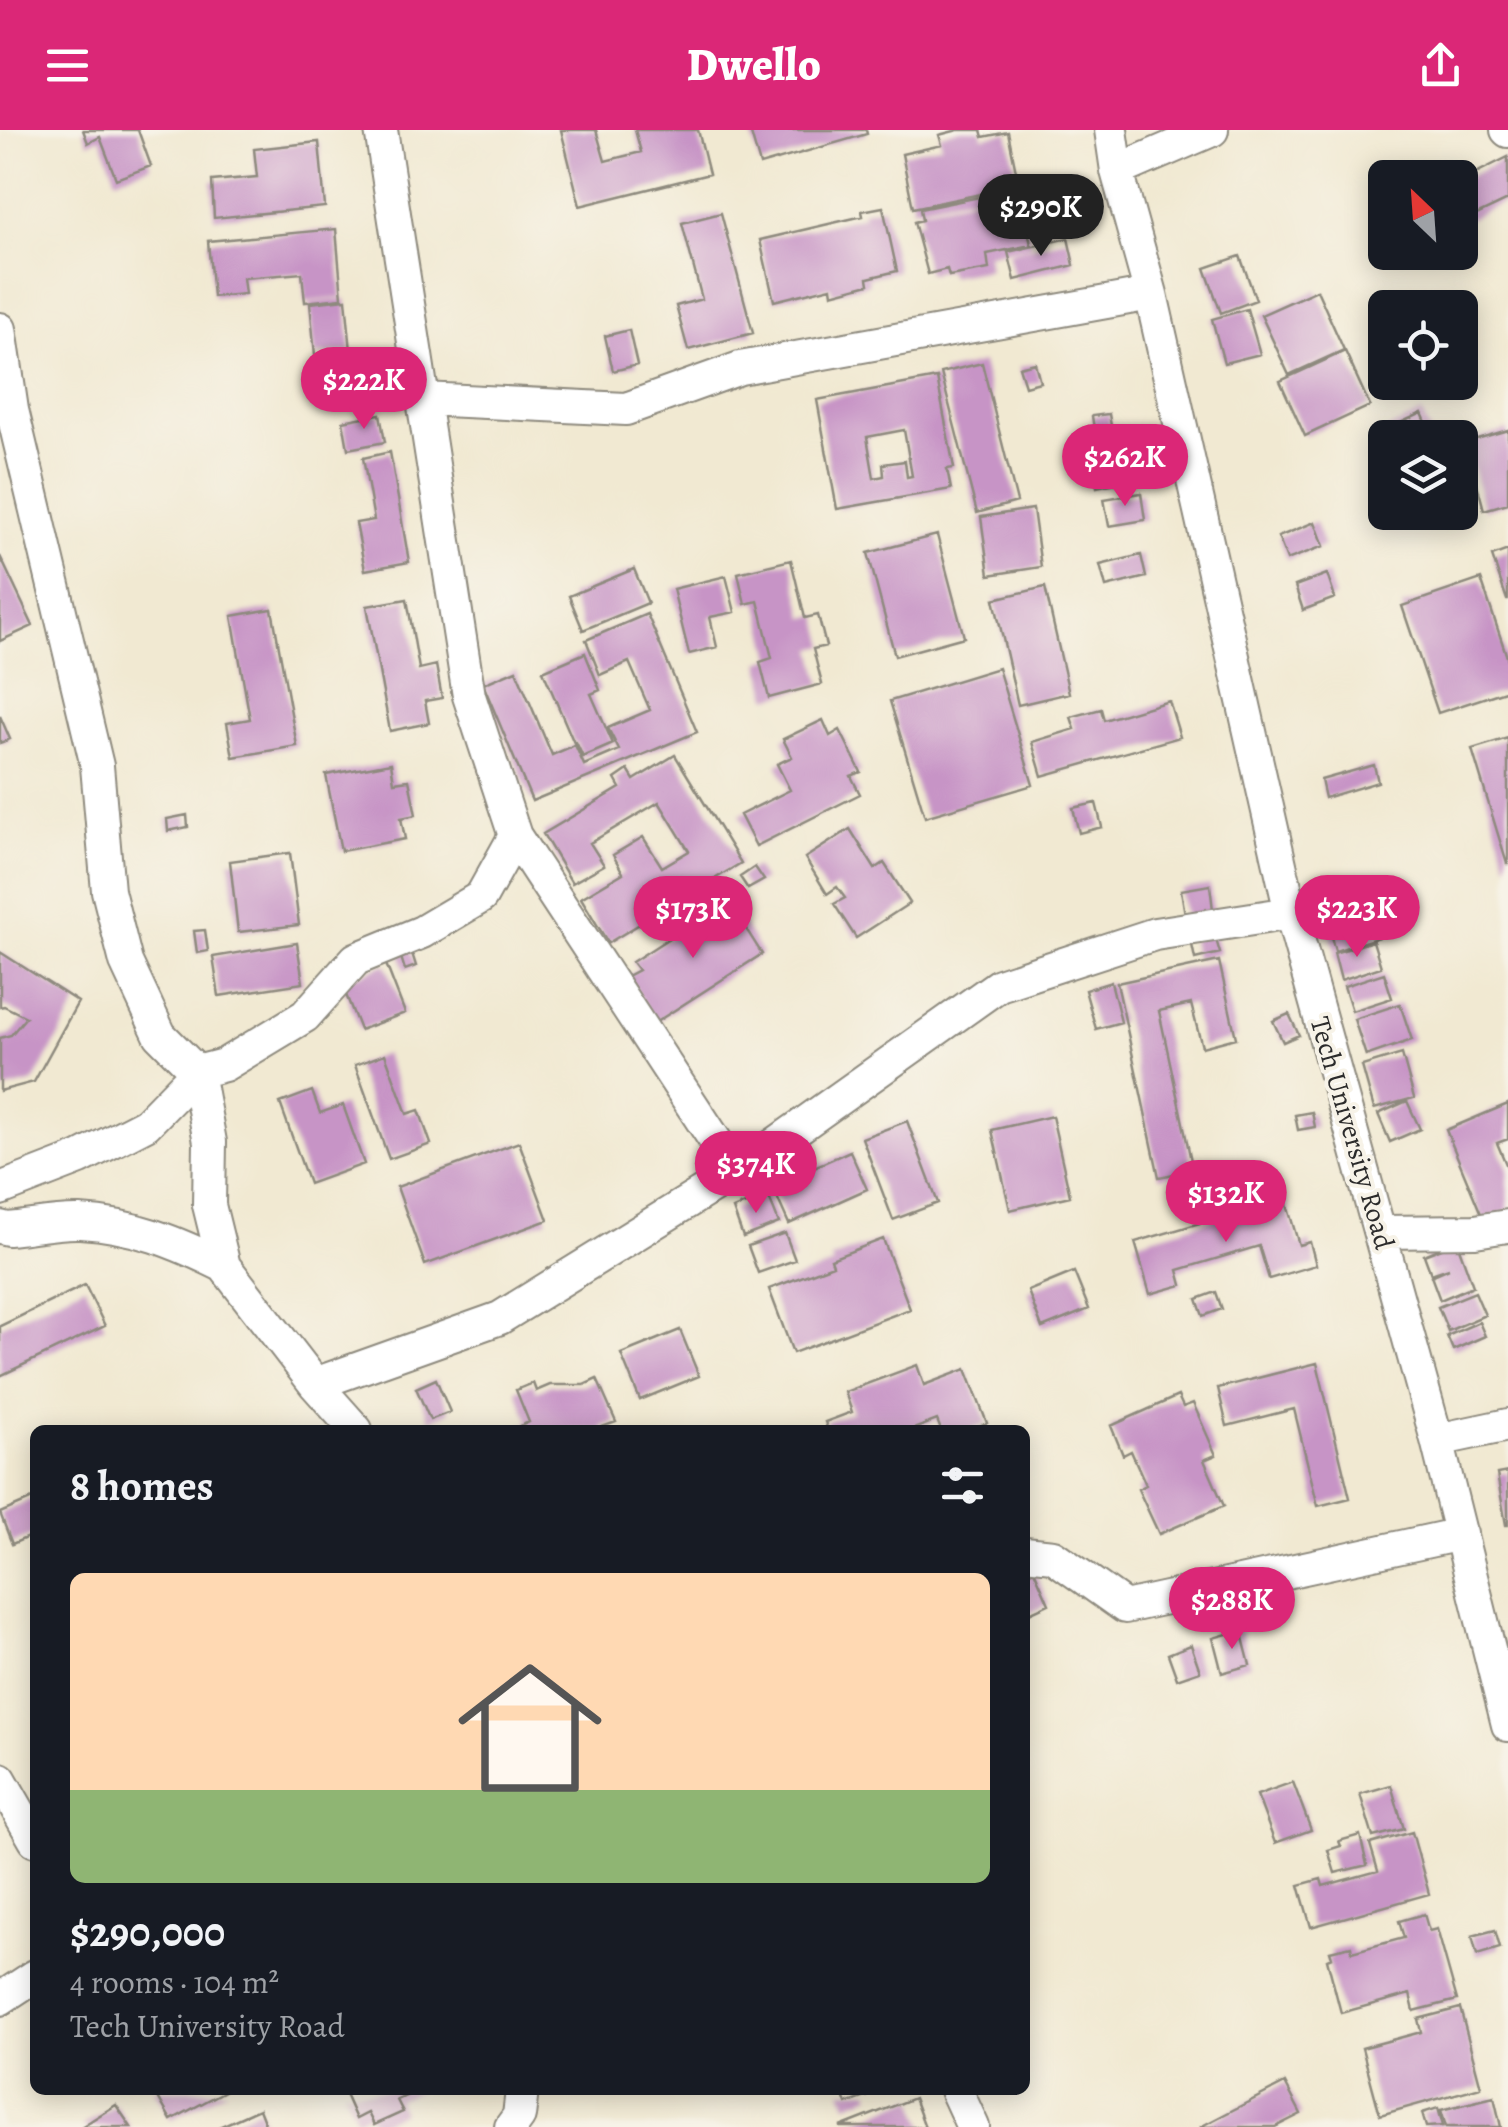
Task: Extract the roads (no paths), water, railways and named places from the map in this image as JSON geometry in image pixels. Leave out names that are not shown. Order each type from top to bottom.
[{"type":"street","points":[[381,130],[470,696],[515,836],[736,1172]]},
{"type":"street","name":"Tech University Road","points":[[1110,130],[1117,172],[1151,294],[1290,913],[1437,1440],[1508,1724]]},
{"type":"street","points":[[1117,172],[1212,130]]},
{"type":"street","points":[[423,398],[626,408],[740,368],[1151,294]]},
{"type":"street","points":[[0,329],[6,412],[96,766],[108,892],[126,962],[160,1035],[198,1072],[210,1142],[210,1205],[224,1266],[352,1425]]},
{"type":"street","points":[[0,1188],[80,1158],[146,1124],[198,1072],[224,1065],[305,1016],[356,959],[422,932],[481,897],[515,836]]},
{"type":"street","points":[[316,1384],[500,1318],[736,1172],[999,985],[1156,934],[1290,913]]},
{"type":"street","points":[[0,1226],[8,1229],[76,1222],[122,1227],[176,1242],[224,1266]]},
{"type":"street","points":[[1380,1232],[1475,1231],[1508,1226]]},
{"type":"street","points":[[1437,1440],[1508,1424]]},
{"type":"street","points":[[1030,1554],[1053,1556],[1125,1607],[1461,1534]]},
{"type":"street","points":[[0,1780],[30,1831]]},
{"type":"street","points":[[0,2000],[30,1979]]},
{"type":"street","points":[[512,2127],[520,2116],[522,2095]]},
{"type":"street","points":[[958,2095],[973,2127]]}]
